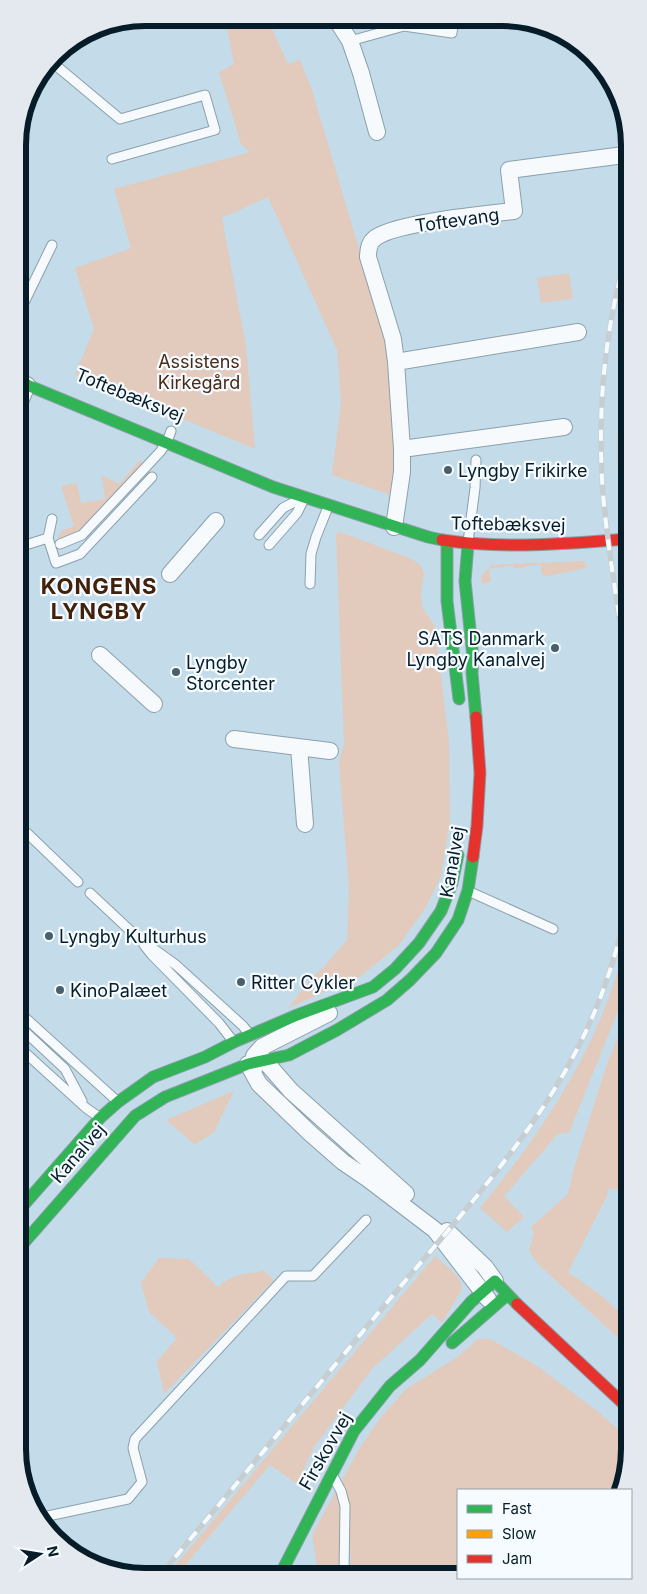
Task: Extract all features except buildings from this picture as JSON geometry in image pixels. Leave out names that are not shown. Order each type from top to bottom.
[{"type":"street","points":[[340,26],[350,41],[361,72],[377,132]]},
{"type":"street","name":"Toftevang","points":[[394,527],[400,494],[402,449],[396,362],[393,339],[368,257],[369,246],[373,239],[381,234],[413,225],[514,212],[509,170],[621,155]]},
{"type":"street","points":[[396,362],[578,332]]},
{"type":"street","name":"Toftebæksvej","points":[[27,378],[170,434],[273,487],[394,527],[447,542],[468,544],[570,543],[621,540]]},
{"type":"street","points":[[402,449],[564,427]]},
{"type":"street","name":"Toftebæksvej","points":[[285,478],[305,496]]},
{"type":"street","points":[[170,574],[216,521]]},
{"type":"street","points":[[447,542],[445,579],[460,710]]},
{"type":"street","name":"Kanalvej","points":[[26,1203],[112,1123],[153,1077],[205,1057],[289,1055],[337,1030],[387,1000],[436,953],[458,920],[468,890],[477,826],[480,773],[472,673],[473,658],[464,581],[468,544]]},
{"type":"street","points":[[100,655],[154,704]]},
{"type":"street","points":[[234,739],[330,751]]},
{"type":"street","points":[[299,747],[305,824]]},
{"type":"street","name":"Kanalvej","points":[[248,1055],[250,1035],[373,986],[395,969],[419,943],[442,911],[452,883],[460,844]]},
{"type":"street","points":[[248,1055],[262,1046],[345,1005],[373,986]]},
{"type":"street","points":[[248,1055],[259,1084],[282,1107],[343,1162],[434,1230],[459,1260],[489,1286],[501,1304],[620,1401]]},
{"type":"street","points":[[248,1055],[420,1206],[484,1267],[489,1286]]},
{"type":"street","name":"Kanalvej","points":[[26,1239],[112,1123],[126,1109],[165,1097],[248,1055]]},
{"type":"street","name":"Firskovvej","points":[[283,1568],[354,1431],[381,1396],[420,1360],[489,1286]]},
{"type":"street","name":"Firskovvej","points":[[420,1360],[447,1347],[501,1304]]},
{"type":"street","points":[[581,1379],[620,1413]]},
{"type":"lane","points":[[350,41],[404,26],[452,33],[453,26]]},
{"type":"lane","points":[[57,66],[120,119],[205,95],[215,130],[112,159]]},
{"type":"lane","points":[[27,297],[52,245]]},
{"type":"lane","points":[[60,544],[82,535],[160,452],[170,434]]},
{"type":"lane","points":[[468,544],[475,488],[476,460]]},
{"type":"lane","points":[[52,519],[48,538],[56,564],[80,554],[152,477]]},
{"type":"lane","points":[[259,535],[283,508],[305,496]]},
{"type":"lane","points":[[269,545],[297,513],[305,496]]},
{"type":"lane","points":[[310,584],[311,554],[329,504]]},
{"type":"lane","points":[[27,545],[48,538]]},
{"type":"lane","points":[[27,833],[78,882]]},
{"type":"lane","points":[[452,883],[553,929]]},
{"type":"lane","points":[[90,893],[137,937],[248,1055]]},
{"type":"lane","points":[[137,937],[176,965],[243,1026],[250,1035],[248,1055]]},
{"type":"lane","points":[[26,1019],[126,1109]]},
{"type":"lane","points":[[26,1033],[65,1069],[86,1108]]},
{"type":"lane","name":"Kanalvej","points":[[26,1054],[86,1108],[112,1123]]},
{"type":"lane","points":[[47,1516],[128,1499],[142,1482],[133,1448],[135,1439],[286,1276],[313,1276],[366,1220]]},
{"type":"lane","points":[[331,1473],[341,1491],[344,1506],[344,1568]]},
{"type":"green space","name":"Assistens Kirkegård","points":[[227,26],[271,26],[288,64],[300,60],[312,90],[386,340],[394,457],[391,495],[332,475],[341,403],[337,350],[268,197],[222,218],[246,346],[255,449],[75,374],[94,329],[75,268],[131,248],[114,189],[250,152],[241,144],[219,72],[234,64]]},
{"type":"green space","points":[[569,273],[573,299],[541,303],[537,278]]},
{"type":"green space","points":[[619,424],[621,424],[621,497],[617,459]]},
{"type":"green space","points":[[140,460],[144,463],[79,531],[58,539],[58,535],[63,530],[74,526],[61,486],[77,483],[81,503],[105,499],[102,475],[119,484]]},
{"type":"green space","points":[[340,532],[412,559],[422,567],[424,574],[421,592],[422,607],[435,626],[449,743],[450,821],[441,876],[426,907],[399,945],[361,976],[288,1008],[312,977],[323,968],[347,940],[349,890],[339,762],[344,744],[336,534]]},
{"type":"green space","points":[[583,561],[587,568],[543,577],[540,564],[515,569],[514,565],[489,569],[491,582],[481,584],[482,575],[492,565]]},
{"type":"green space","points":[[620,963],[620,1005],[569,1133],[558,1134],[504,1196],[524,1217],[507,1232],[480,1208],[533,1139],[567,1085],[583,1057],[596,1028]]},
{"type":"green space","points":[[620,1032],[620,1189],[608,1189],[607,1196],[568,1272],[603,1297],[620,1313],[620,1340],[538,1264],[529,1251],[534,1233],[531,1227],[568,1194],[574,1168],[608,1061]]},
{"type":"green space","points":[[234,1091],[214,1132],[195,1145],[166,1120]]},
{"type":"green space","points":[[435,1256],[452,1271],[459,1279],[462,1289],[442,1323],[432,1314],[372,1369],[314,1447],[297,1484],[270,1465],[183,1568],[173,1568]]},
{"type":"green space","points":[[159,1258],[189,1259],[218,1287],[234,1277],[264,1271],[274,1280],[164,1394],[157,1361],[177,1338],[149,1312],[141,1282]]},
{"type":"green space","points":[[478,1339],[490,1339],[537,1366],[597,1411],[620,1431],[620,1457],[613,1489],[457,1489],[457,1568],[351,1568],[349,1503],[342,1480],[359,1449],[381,1417],[406,1389],[456,1358]]},
{"type":"green space","points":[[336,1491],[340,1521],[340,1568],[316,1568],[312,1535]]},
{"type":"railway","points":[[621,276],[608,339],[601,423],[602,479],[606,528],[621,628]]},
{"type":"railway","points":[[166,1568],[510,1154],[555,1089],[574,1055],[600,999],[620,936]]},
{"type":"traffic: fast","points":[[27,385],[273,487],[442,540]]},
{"type":"traffic: fast","points":[[447,542],[447,601],[459,699]]},
{"type":"traffic: fast","points":[[468,544],[465,581],[473,658],[472,673],[476,717]]},
{"type":"traffic: fast","points":[[26,1202],[100,1118],[118,1102],[153,1077],[205,1057],[234,1042],[297,1015],[373,987],[395,969],[419,943],[441,911],[452,883],[458,855]]},
{"type":"traffic: fast","points":[[26,1240],[135,1116],[165,1097],[248,1064],[289,1055],[337,1030],[387,1000],[436,953],[458,920],[468,890],[473,857]]},
{"type":"traffic: fast","points":[[284,1568],[354,1431],[390,1386],[420,1360],[471,1302],[495,1281],[517,1304]]},
{"type":"traffic: fast","points":[[452,1343],[507,1295]]},
{"type":"traffic: jam","points":[[442,540],[511,545],[621,539]]},
{"type":"traffic: jam","points":[[473,857],[480,773],[476,717]]},
{"type":"traffic: jam","points":[[517,1304],[620,1401]]},
{"type":"place","name":"Lyngby Frikirke","points":[[448,470]]},
{"type":"place","name":"SATS Danmark Lyngby Kanalvej","points":[[555,648]]},
{"type":"place","name":"Lyngby Storcenter","points":[[176,672]]},
{"type":"place","name":"Lyngby Kulturhus","points":[[49,936]]},
{"type":"place","name":"Ritter Cykler","points":[[241,982]]},
{"type":"place","name":"KinoPalæet","points":[[60,990]]},
{"type":"district","name":"KONGENS LYNGBY","points":[[99,598]]}]
